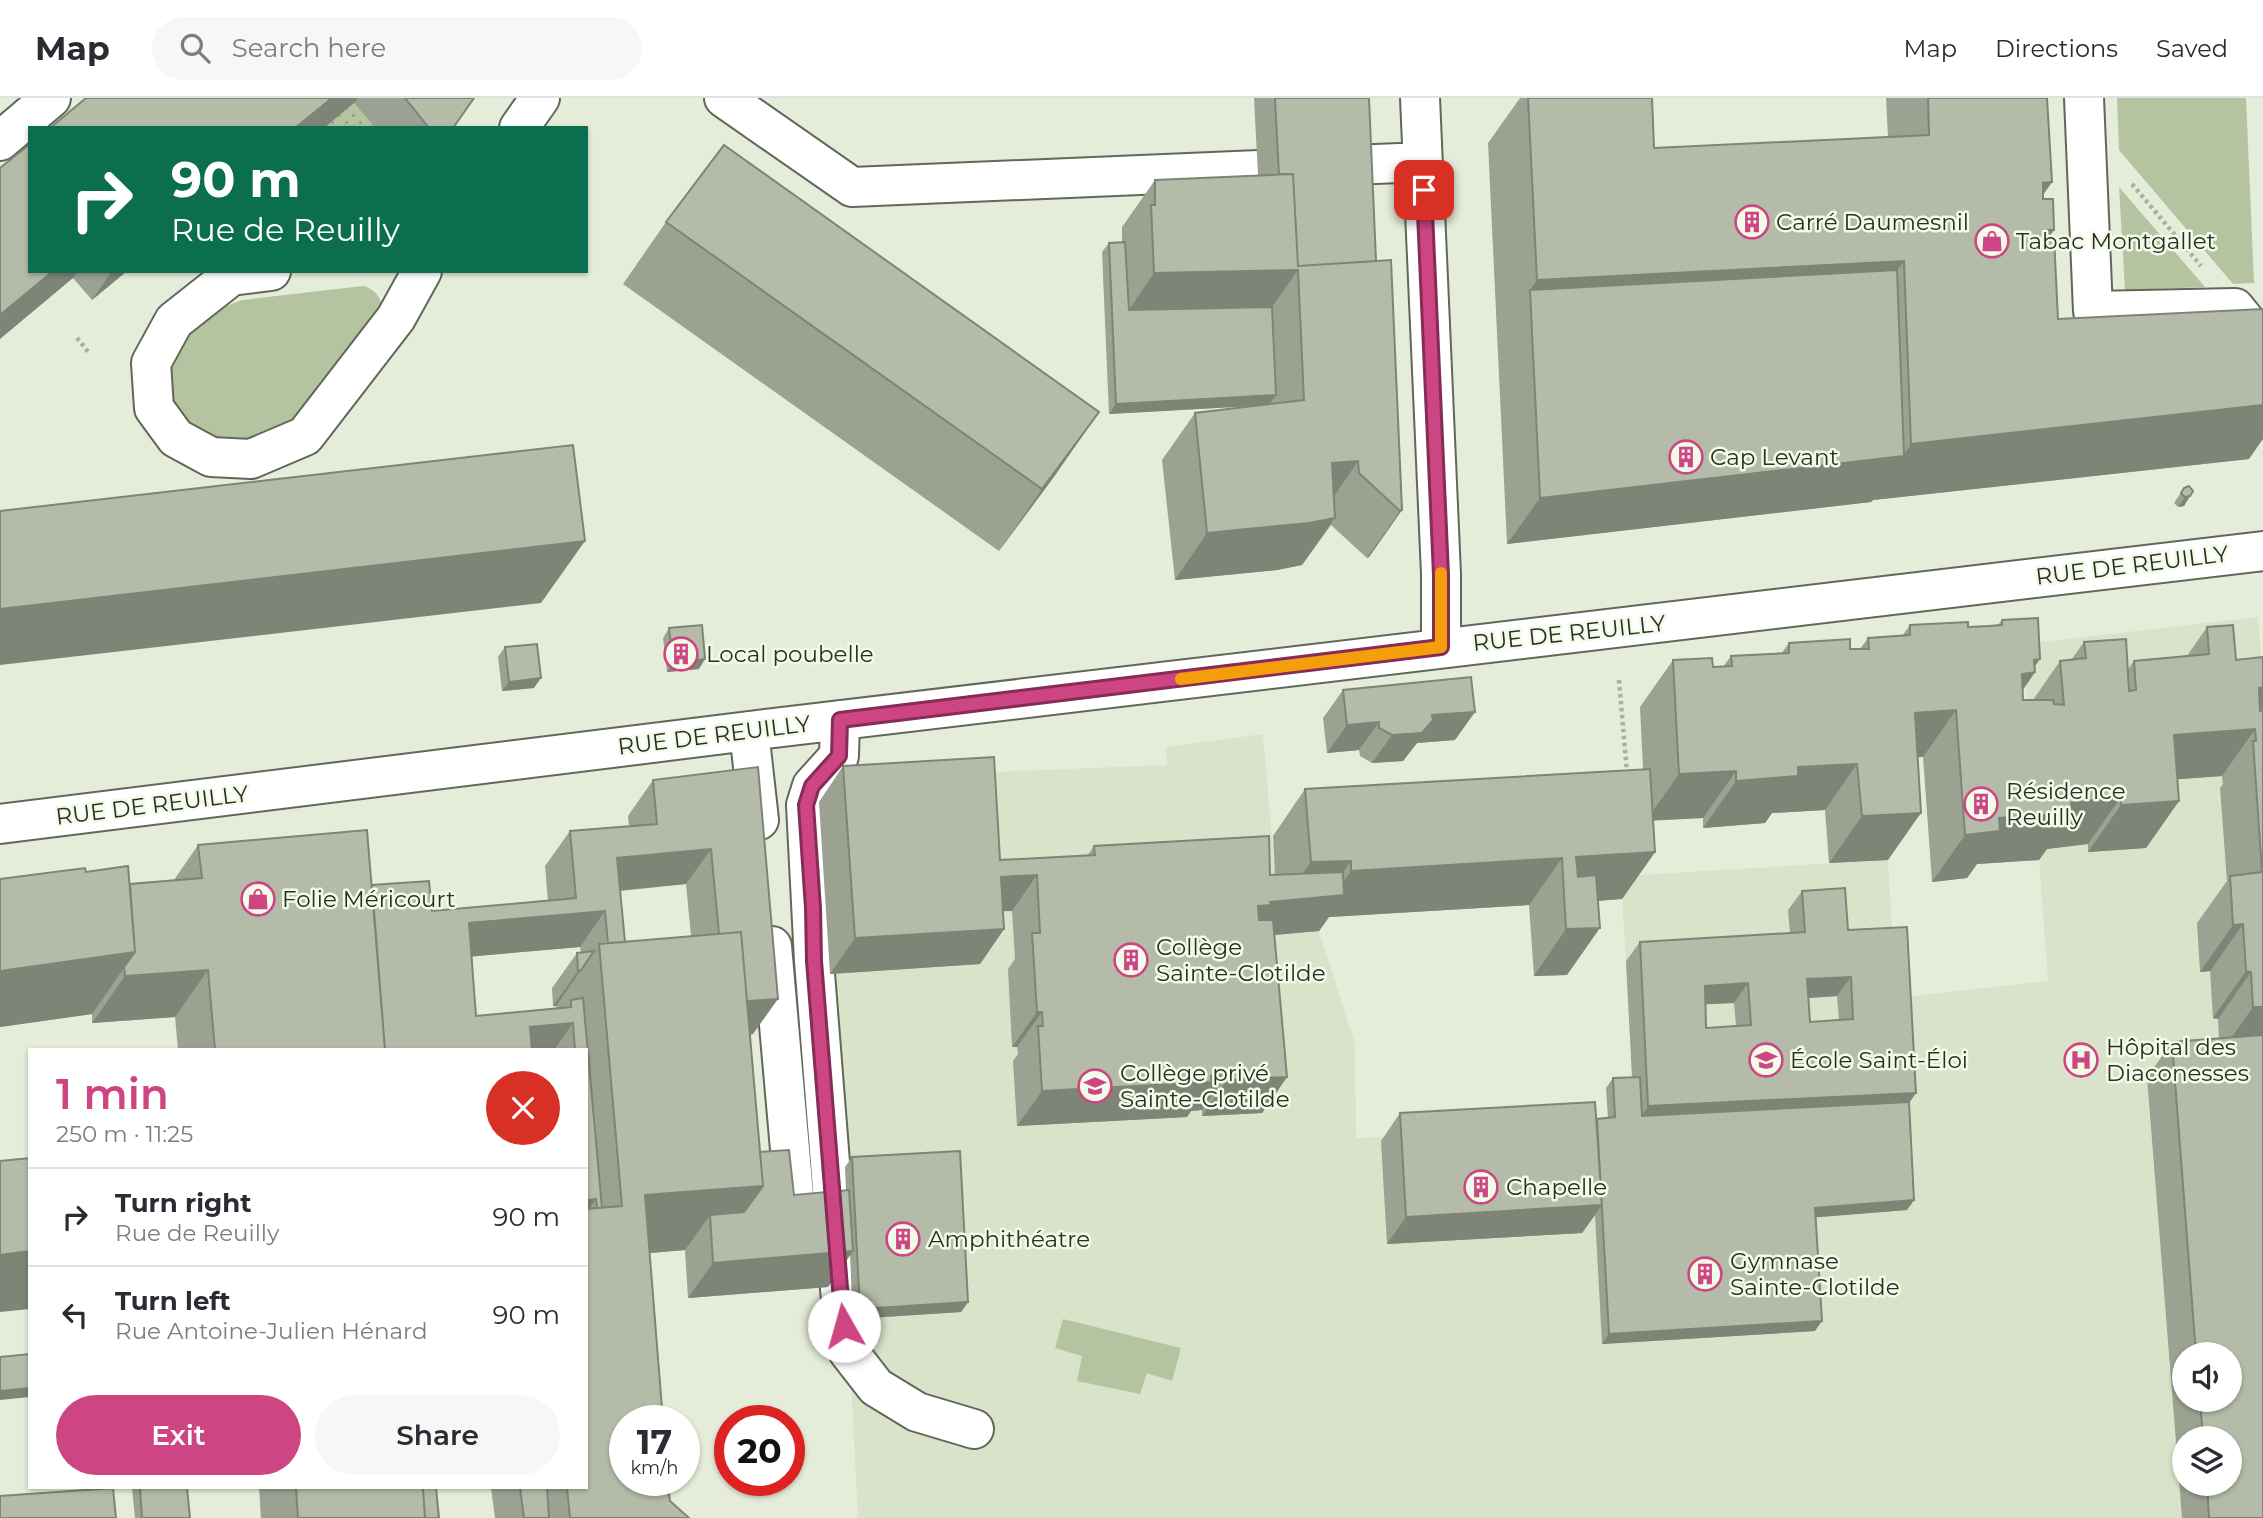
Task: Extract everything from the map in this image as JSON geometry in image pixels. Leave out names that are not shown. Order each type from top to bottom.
[{"type":"street","points":[[0,141],[51,98]]},
{"type":"street","points":[[520,126],[540,98]]},
{"type":"street","points":[[724,98],[852,187],[1259,170]]},
{"type":"street","points":[[1420,98],[1441,575],[1441,647]]},
{"type":"street","points":[[2084,98],[2093,311],[2235,308],[2263,343]]},
{"type":"street","points":[[1352,165],[1423,162]]},
{"type":"street","points":[[255,273],[231,276],[174,321],[151,363],[154,408],[176,438],[211,457],[251,459],[305,436],[396,318],[421,273]]},
{"type":"street","name":"RUE DE REUILLY","points":[[0,824],[749,730],[2263,551]]},
{"type":"street","points":[[840,720],[839,756],[812,786],[806,805],[814,961],[841,1301],[848,1351],[876,1387],[917,1412],[974,1429]]},
{"type":"street","points":[[749,730],[764,854]]},
{"type":"street","points":[[769,909],[795,1206]]},
{"type":"path","points":[[2130,183],[2235,308]]},
{"type":"path","points":[[78,338],[89,353]]},
{"type":"path","points":[[1619,680],[1628,778]]},
{"type":"shaded area","points":[[2117,98],[2246,98],[2254,283],[2233,284],[2119,150]]},
{"type":"shaded area","points":[[354,103],[373,126],[326,126]]},
{"type":"shaded area","points":[[2119,187],[2205,287],[2125,290]]},
{"type":"shaded area","points":[[363,286],[377,294],[382,308],[305,422],[218,449],[207,445],[171,403],[169,369],[185,334],[222,308],[242,300]]},
{"type":"shaded area","points":[[2258,617],[2263,684],[2263,1518],[858,1518],[830,974],[969,773],[1167,765],[1166,747],[1263,734],[1278,908],[1318,908],[1319,931],[1355,1044],[1356,1138],[1635,1125],[1621,876],[1888,860],[1896,998],[2048,981],[2023,644]]},
{"type":"shaded area","points":[[1063,1319],[1181,1348],[1172,1381],[1147,1373],[1140,1394],[1077,1381],[1082,1356],[1055,1348]]},
{"type":"building","points":[[86,98],[332,98],[297,126],[52,126]]},
{"type":"building","points":[[405,98],[474,98],[454,126],[427,126]]},
{"type":"building","points":[[1275,98],[1369,98],[1376,261],[1298,266],[1293,174],[1279,174]]},
{"type":"building","points":[[1528,98],[1652,98],[1654,148],[1929,135],[1928,98],[2047,98],[2052,182],[2043,183],[2043,199],[2053,199],[2054,230],[2045,230],[2045,236],[2054,237],[2058,319],[2263,309],[2263,405],[1911,444],[1904,261],[1537,280]]},
{"type":"building","points":[[724,145],[1099,412],[1042,489],[666,222]]},
{"type":"building","points":[[28,146],[28,273],[51,273],[0,315],[0,168]]},
{"type":"building","points":[[1293,174],[1298,266],[1391,260],[1402,510],[1359,473],[1358,461],[1332,463],[1335,518],[1207,533],[1195,413],[1304,400],[1298,270],[1154,273],[1151,205],[1155,205],[1155,180]]},
{"type":"building","points":[[1125,242],[1129,310],[1272,307],[1276,395],[1116,404],[1109,243]]},
{"type":"building","name":"Cap Levant","points":[[1897,270],[1904,456],[1540,498],[1530,290]]},
{"type":"building","points":[[573,445],[585,541],[0,609],[0,511]]},
{"type":"building","points":[[2189,486],[2193,491],[2190,496],[2185,497],[2181,493]]},
{"type":"building","points":[[2038,618],[2040,659],[2034,660],[2035,672],[2022,674],[2023,700],[2053,700],[2054,704],[2064,705],[2060,661],[2086,658],[2084,642],[2126,639],[2129,691],[2136,690],[2134,661],[2209,654],[2207,627],[2233,625],[2236,660],[2263,657],[2263,687],[2259,688],[2260,711],[2263,710],[2263,1007],[2253,1007],[2251,972],[2246,971],[2243,924],[2233,925],[2230,876],[2262,872],[2253,741],[2256,741],[2255,729],[2174,735],[2179,801],[2121,805],[2121,797],[2071,803],[2072,813],[1999,818],[2000,831],[1965,835],[1956,710],[1915,713],[1921,813],[1862,816],[1857,764],[1798,767],[1798,776],[1736,781],[1736,771],[1679,774],[1673,660],[1712,658],[1713,667],[1732,666],[1731,656],[1789,653],[1789,643],[1850,639],[1850,649],[1869,649],[1868,638],[1910,635],[1910,625],[1968,622],[1968,627],[1989,626],[2002,625],[2002,620]]},
{"type":"building","points":[[702,625],[705,659],[673,663],[669,628]]},
{"type":"building","points":[[537,644],[541,678],[509,682],[505,647]]},
{"type":"building","points":[[1471,677],[1475,712],[1432,715],[1433,720],[1422,733],[1392,735],[1379,728],[1379,722],[1347,725],[1343,690]]},
{"type":"building","name":"Collège Sainte-Clotilde","points":[[994,757],[1000,860],[1095,855],[1094,846],[1269,836],[1270,875],[1343,872],[1344,895],[1270,902],[1271,905],[1258,906],[1259,920],[1273,920],[1287,1077],[1227,1080],[1226,1075],[1211,1076],[1211,1082],[1042,1091],[1038,1026],[1043,1026],[1042,1012],[1037,1012],[1032,933],[1040,933],[1037,875],[1001,877],[1004,929],[855,938],[843,766]]},
{"type":"building","points":[[758,767],[778,999],[747,1001],[741,932],[719,934],[711,849],[617,858],[625,942],[608,943],[605,911],[469,923],[476,1016],[571,1007],[571,1000],[583,998],[588,1048],[575,1048],[573,1023],[530,1027],[532,1048],[385,1048],[372,885],[429,881],[432,911],[576,898],[570,831],[657,824],[653,780]]},
{"type":"building","points":[[1650,769],[1655,852],[1576,857],[1578,877],[1596,875],[1600,928],[1566,929],[1562,858],[1351,871],[1351,861],[1311,862],[1305,789]]},
{"type":"building","points":[[367,830],[385,1048],[215,1048],[208,970],[125,976],[124,967],[135,952],[130,884],[202,878],[198,845]]},
{"type":"building","points":[[128,866],[135,952],[0,971],[0,879],[85,868],[86,872]]},
{"type":"building","points":[[1845,888],[1848,930],[1907,927],[1916,1093],[1648,1106],[1640,942],[1805,932],[1802,891]],"holes":[[[1851,977],[1853,1019],[1810,1022],[1807,979]],[[1748,983],[1751,1025],[1706,1028],[1705,986]]]},
{"type":"building","points":[[741,932],[763,1186],[645,1195],[662,1405],[609,1405],[609,1496],[669,1496],[670,1501],[689,1518],[570,1518],[567,1489],[588,1489],[588,1209],[622,1206],[599,944]]},
{"type":"building","points":[[594,951],[581,970],[578,971],[577,953]]},
{"type":"building","points":[[2263,1035],[2263,1518],[2209,1518],[2208,1496],[2242,1496],[2242,1426],[2202,1426],[2201,1412],[2242,1412],[2242,1342],[2195,1342],[2172,1042]]},
{"type":"building","points":[[588,1053],[602,1208],[597,1208],[596,1199],[588,1200]]},
{"type":"building","name":"Gymnase Sainte-Clotilde","points":[[1640,1077],[1642,1116],[1909,1102],[1914,1200],[1815,1208],[1822,1321],[1609,1334],[1597,1119],[1615,1117],[1613,1078]]},
{"type":"building","name":"Chapelle","points":[[1595,1102],[1602,1205],[1406,1217],[1400,1113]]},
{"type":"building","points":[[789,1150],[794,1195],[849,1190],[853,1251],[713,1263],[710,1215],[744,1212],[763,1186],[760,1152]]},
{"type":"building","name":"Amphithéatre","points":[[960,1151],[968,1302],[860,1309],[852,1157]]},
{"type":"building","points":[[28,1158],[28,1251],[0,1255],[0,1161]]},
{"type":"building","points":[[28,1354],[28,1388],[0,1391],[0,1357]]},
{"type":"building","points":[[113,1489],[116,1518],[0,1518],[0,1496]]},
{"type":"building","points":[[140,1489],[187,1489],[190,1518],[142,1518]]},
{"type":"building","points":[[296,1489],[423,1489],[425,1518],[298,1518]]},
{"type":"building","points":[[423,1489],[436,1489],[439,1518],[425,1518]]},
{"type":"building","points":[[520,1489],[547,1489],[549,1518],[524,1518]]},
{"type":"slow traffic","points":[[1181,679],[1441,647],[1441,573]]},
{"type":"place","name":"Carré Daumesnil","points":[[1752,222]]},
{"type":"place","name":"Tabac Montgallet","points":[[1992,241]]},
{"type":"place","name":"Cap Levant","points":[[1686,457]]},
{"type":"place","name":"Local poubelle","points":[[681,654]]},
{"type":"place","name":"Résidence Reuilly","points":[[1981,804]]},
{"type":"place","name":"Folie Méricourt","points":[[258,899]]},
{"type":"place","name":"Collège Sainte-Clotilde","points":[[1131,960]]},
{"type":"place","name":"École Saint-Éloi","points":[[1766,1060]]},
{"type":"place","name":"Hôpital des Diaconesses","points":[[2081,1060]]},
{"type":"place","name":"Collège privé Sainte-Clotilde","points":[[1095,1086]]},
{"type":"place","name":"Chapelle","points":[[1481,1187]]},
{"type":"place","name":"Amphithéatre","points":[[903,1239]]},
{"type":"place","name":"Gymnase Sainte-Clotilde","points":[[1705,1274]]},
{"type":"route","points":[[844,1326],[814,961],[806,805],[812,786],[839,756],[840,720],[1441,647],[1441,575],[1424,190]]}]
